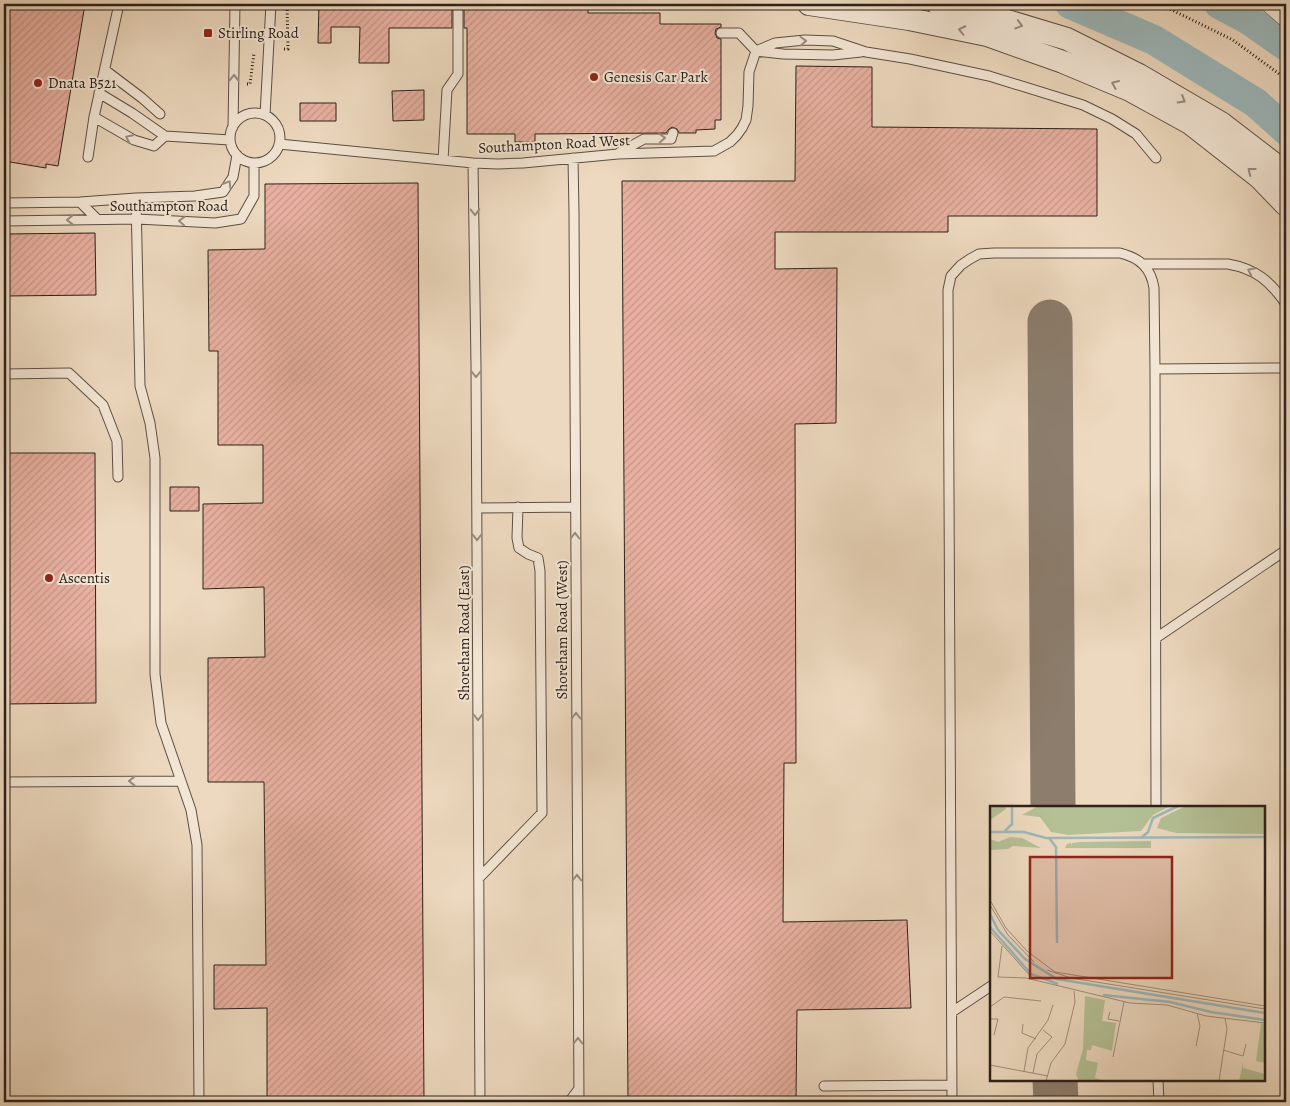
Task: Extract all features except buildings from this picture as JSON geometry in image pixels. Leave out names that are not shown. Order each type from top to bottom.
[{"type":"street","points":[[809,4],[909,19],[987,35],[1063,62],[1130,90],[1190,123],[1259,177],[1286,205]]},
{"type":"street","points":[[938,4],[994,17],[1067,39],[1140,75],[1221,123],[1286,175]]},
{"type":"street","points":[[1270,4],[1286,18]]},
{"type":"lane","points":[[88,157],[94,117],[119,4]]},
{"type":"lane","points":[[233,127],[235,4]]},
{"type":"lane","points":[[265,115],[271,4]]},
{"type":"lane","points":[[443,160],[447,90],[458,74],[458,4]]},
{"type":"lane","points":[[721,33],[739,33],[756,51],[824,55],[866,52]]},
{"type":"lane","points":[[756,51],[775,43],[805,40],[833,41],[866,52],[910,59],[989,76],[1083,105],[1112,119],[1136,134],[1156,158]]},
{"type":"lane","name":"Southampton Road West","points":[[279,144],[498,164],[618,154],[714,151],[737,136],[746,120],[749,72],[756,51]]},
{"type":"lane","points":[[104,70],[160,114]]},
{"type":"lane","points":[[99,93],[165,136],[230,140]]},
{"type":"lane","points":[[258,113],[265,115],[278,128],[280,136],[276,152],[263,162],[254,163],[244,160],[232,148],[230,135],[233,127],[238,119],[248,114],[258,113]]},
{"type":"lane","points":[[94,117],[134,140],[154,146],[165,136]]},
{"type":"lane","points":[[618,154],[644,139],[671,138],[673,133]]},
{"type":"lane","name":"Southampton Road","points":[[4,203],[80,202],[195,196],[223,192],[233,177],[237,155]]},
{"type":"lane","name":"Shoreham Road (West)","points":[[573,158],[578,1102]]},
{"type":"lane","name":"Southampton Road","points":[[4,221],[137,219],[215,223],[241,218],[254,196],[254,163]]},
{"type":"lane","name":"Shoreham Road (East)","points":[[473,163],[476,347],[480,1099]]},
{"type":"lane","points":[[136,198],[140,386],[150,423],[155,458],[155,674],[161,723],[191,810],[197,845],[199,1102]]},
{"type":"lane","name":"Southampton Road","points":[[80,202],[97,219]]},
{"type":"lane","points":[[952,1102],[948,290],[951,276],[961,265],[979,254],[1115,253],[1130,255],[1143,264],[1152,278],[1154,288],[1155,369],[1156,806]]},
{"type":"lane","points":[[1143,264],[1228,264],[1241,266],[1252,270],[1263,278],[1275,289],[1286,304]]},
{"type":"lane","points":[[1155,369],[1286,368]]},
{"type":"lane","points":[[4,374],[69,373],[103,405],[117,441],[118,477]]},
{"type":"lane","points":[[479,878],[542,813],[540,571],[538,558],[519,548],[518,507]]},
{"type":"lane","points":[[477,508],[575,507]]},
{"type":"lane","points":[[1156,638],[1286,550]]},
{"type":"lane","points":[[4,782],[181,781]]},
{"type":"lane","points":[[952,1012],[990,987]]},
{"type":"lane","points":[[1158,1081],[1159,1102]]},
{"type":"lane","points":[[824,1086],[952,1085]]},
{"type":"lane","points":[[569,1102],[578,1090]]},
{"type":"lane","points":[[480,1099],[490,1102]]},
{"type":"path","points":[[284,49],[288,49],[287,4]]},
{"type":"path","points":[[1150,4],[1170,9],[1233,40],[1286,79]]},
{"type":"path","points":[[247,84],[250,84],[255,48]]},
{"type":"waterway","points":[[1070,4],[1154,40],[1256,103],[1286,130]]},
{"type":"waterway","points":[[1219,4],[1249,20],[1286,46]]},
{"type":"taxiway","points":[[1050,322],[1053,806]]},
{"type":"taxiway","points":[[1055,1081],[1056,1102]]},
{"type":"place","name":"Stirling Road","points":[[208,33]]},
{"type":"place","name":"Genesis Car Park","points":[[594,77]]},
{"type":"place","name":"Dnata B521","points":[[38,83]]},
{"type":"place","name":"Ascentis","points":[[49,578]]}]
